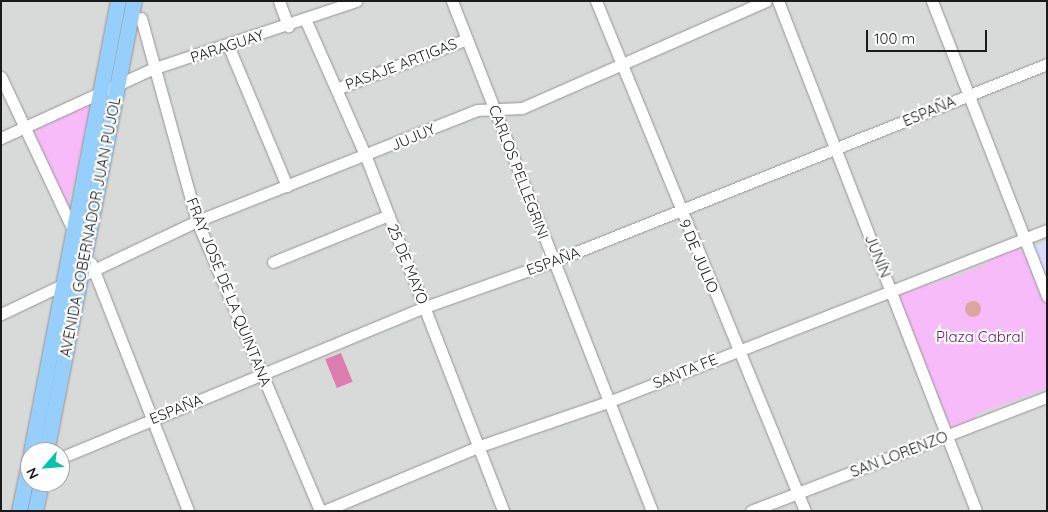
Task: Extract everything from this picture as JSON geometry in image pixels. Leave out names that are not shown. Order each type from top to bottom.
[{"type":"main road","name":"AVENIDA GOBERNADOR JUAN PUJOL","points":[[48,442],[85,247],[108,91],[105,67],[118,1]]},
{"type":"main road","name":"AVENIDA GOBERNADOR JUAN PUJOL","points":[[33,442],[74,232],[108,91],[134,1]]},
{"type":"main road","points":[[19,511],[23,492]]},
{"type":"main road","points":[[35,511],[39,492]]},
{"type":"street","points":[[279,1],[288,26]]},
{"type":"street","name":"PARAGUAY","points":[[1,138],[108,91],[152,69],[306,21],[356,1]]},
{"type":"street","name":"CARLOS PELLEGRINI","points":[[452,1],[652,511]]},
{"type":"street","name":"9 DE JULIO","points":[[596,1],[680,212],[805,511]]},
{"type":"street","name":"JUJUY","points":[[1,314],[197,221],[366,157],[477,110],[496,112],[522,108],[622,66],[766,1]]},
{"type":"street","name":"JUNÍN","points":[[778,1],[976,511]]},
{"type":"street","points":[[932,1],[1026,238],[1047,296]]},
{"type":"street","name":"FRAY JOSÉ DE LA QUINTANA","points":[[141,18],[152,69],[197,221],[320,511]]},
{"type":"street","name":"25 DE MAYO","points":[[306,21],[366,157],[480,446],[503,511]]},
{"type":"street","name":"PASAJE ARTIGAS","points":[[336,89],[467,39]]},
{"type":"street","points":[[228,46],[287,186]]},
{"type":"street","name":"ESPAÑA","points":[[70,454],[425,307],[554,261],[680,212],[836,150],[968,94],[1047,64]]},
{"type":"street","points":[[1,77],[23,128],[74,232],[85,247],[154,418],[188,511]]},
{"type":"street","points":[[274,262],[389,215]]},
{"type":"street","name":"SANTA FE","points":[[324,511],[480,446],[608,402],[890,288],[1047,230]]},
{"type":"street","name":"SAN LORENZO","points":[[751,511],[1047,397]]},
{"type":"shaded area","points":[[1,1],[1047,1],[1047,511],[1,511]]},
{"type":"shaded area","points":[[1047,241],[1047,278],[1035,246]]},
{"type":"shaded area","points":[[973,301],[979,303],[981,309],[979,315],[973,317],[967,315],[965,309],[967,303]]},
{"type":"shaded area","points":[[341,353],[353,382],[337,388],[325,359]]},
{"type":"green space","points":[[92,102],[67,211],[29,132]]},
{"type":"green space","name":"Plaza Cabral","points":[[1018,249],[1027,255],[1047,306],[1047,388],[974,415],[976,420],[946,432],[892,293],[922,281],[929,286],[987,264],[990,256]]}]
